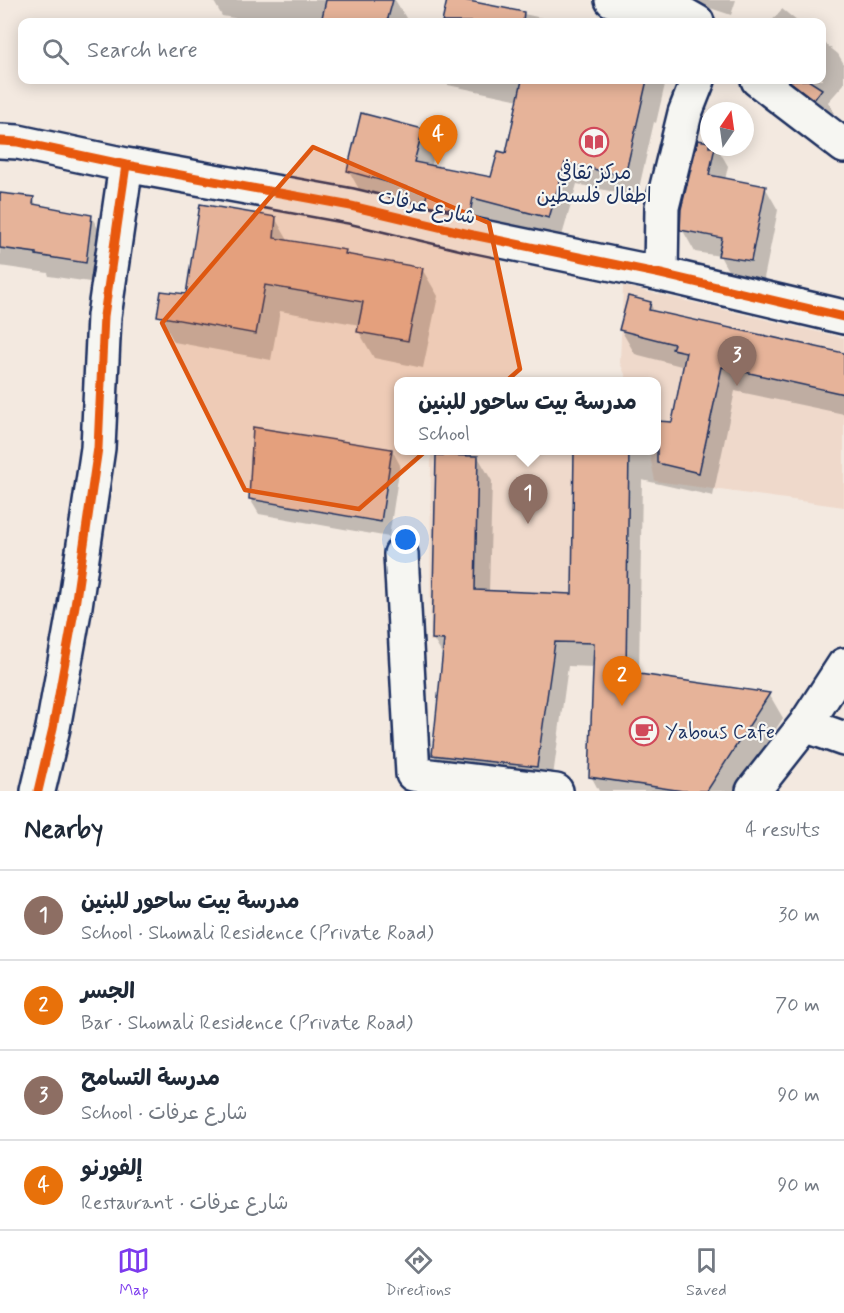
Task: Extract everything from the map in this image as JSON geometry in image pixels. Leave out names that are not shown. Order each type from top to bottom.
[{"type":"street","points":[[612,0],[683,14],[690,18]]},
{"type":"street","points":[[661,274],[662,207],[685,113],[696,84]]},
{"type":"street","points":[[763,84],[844,146]]},
{"type":"street","name":"شارع عرفات","points":[[0,141],[18,142],[126,165],[351,206],[844,317]]},
{"type":"street","points":[[38,791],[53,728],[73,618],[98,448],[104,316],[126,165]]},
{"type":"street","points":[[400,554],[413,774],[556,791]]},
{"type":"street","points":[[753,791],[806,725],[844,665]]},
{"type":"street","points":[[806,725],[844,739]]},
{"type":"highlighted area","points":[[313,147],[489,223],[520,369],[359,509],[245,490],[162,323]]},
{"type":"shaded area","points":[[623,286],[844,338],[844,507],[655,481],[650,455],[661,455],[661,377],[626,377],[620,363]]},
{"type":"shaded area","points":[[431,455],[625,455],[626,639],[430,641]]},
{"type":"building","points":[[326,0],[393,0],[388,18],[322,18]]},
{"type":"building","points":[[447,0],[464,0],[524,12],[523,18],[443,18]]},
{"type":"building","points":[[521,84],[646,84],[625,176],[565,163],[549,218],[473,198],[470,213],[428,205],[425,204],[427,193],[347,171],[361,113],[423,129],[414,162],[491,177],[498,151],[506,153]]},
{"type":"building","points":[[793,84],[814,84],[822,89],[814,100]]},
{"type":"building","points":[[698,140],[700,140],[700,156],[713,156],[709,175],[766,186],[751,261],[718,256],[722,238],[680,230],[681,209]]},
{"type":"building","points":[[0,193],[34,197],[33,204],[92,215],[86,263],[0,248]]},
{"type":"building","points":[[200,204],[276,217],[274,238],[346,250],[345,254],[423,268],[408,341],[357,332],[363,302],[265,285],[256,334],[157,316],[161,291],[186,294]]},
{"type":"building","points":[[628,296],[651,302],[649,310],[844,353],[844,394],[722,367],[699,473],[657,463],[657,455],[661,455],[661,421],[672,422],[686,352],[672,349],[674,344],[619,330]]},
{"type":"building","points":[[253,427],[392,449],[381,522],[249,499]]},
{"type":"building","points":[[436,455],[478,456],[475,590],[572,594],[574,455],[629,455],[626,672],[770,693],[707,791],[683,791],[589,777],[594,643],[555,642],[537,767],[432,755],[444,640],[432,639]]},
{"type":"cycle path","points":[[0,141],[18,142],[126,165],[351,206],[844,317]]},
{"type":"cycle path","points":[[38,791],[53,728],[75,606],[98,448],[104,316],[126,165]]},
{"type":"place","name":"مركز ثقافي اطفال فلسطين","points":[[594,142]]},
{"type":"place","name":"إلفورنو","points":[[438,165]]},
{"type":"place","name":"مدرسة التسامح","points":[[737,386]]},
{"type":"place","name":"مدرسة بيت ساحور للبنين","points":[[528,524]]},
{"type":"place","name":"الجسر","points":[[622,706]]},
{"type":"place","name":"Yabous Cafe","points":[[644,731]]}]
